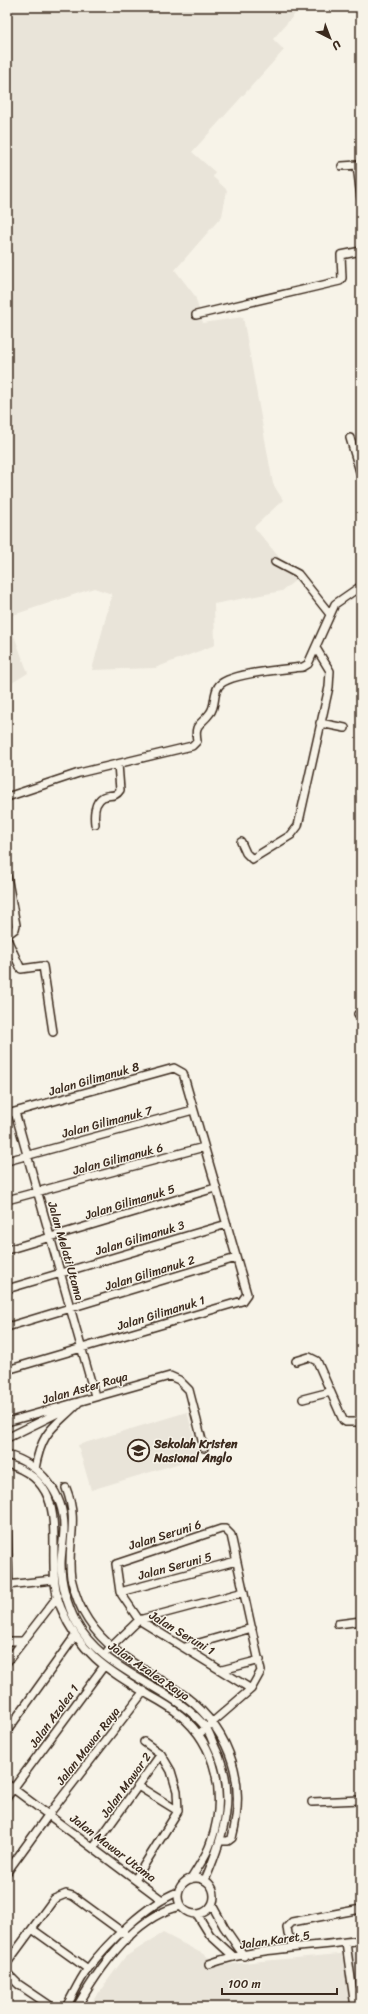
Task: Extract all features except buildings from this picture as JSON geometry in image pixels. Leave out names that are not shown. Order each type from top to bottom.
[{"type":"street","points":[[342,166],[356,166],[361,198]]},
{"type":"street","points":[[196,315],[340,281],[342,278],[341,255],[361,251]]},
{"type":"street","points":[[350,438],[361,475]]},
{"type":"street","points":[[275,562],[298,574],[330,613]]},
{"type":"street","points":[[7,797],[79,773],[192,746],[197,741],[196,731],[198,724],[211,713],[215,704],[217,688],[220,684],[226,680],[250,673],[303,667],[311,661],[330,613],[342,598],[361,586]]},
{"type":"street","points":[[241,842],[246,853],[252,859],[296,832],[330,671],[316,648]]},
{"type":"street","points":[[320,723],[344,728]]},
{"type":"street","points":[[95,824],[95,811],[101,800],[104,797],[114,796],[120,790],[118,764]]},
{"type":"street","points":[[7,876],[16,927],[7,935]]},
{"type":"street","points":[[7,920],[14,916]]},
{"type":"street","points":[[7,939],[21,969],[42,966],[53,1032]]},
{"type":"street","name":"Jalan Gilimanuk 8","points":[[7,1114],[174,1068],[179,1069],[183,1073],[193,1110]]},
{"type":"street","points":[[193,1110],[236,1258]]},
{"type":"street","name":"Jalan Gilimanuk 7","points":[[7,1161],[193,1110]]},
{"type":"street","name":"Jalan Melati Utama","points":[[15,1112],[95,1396]]},
{"type":"street","name":"Jalan Gilimanuk 6","points":[[7,1200],[204,1147]]},
{"type":"street","name":"Jalan Gilimanuk 5","points":[[7,1250],[215,1188]]},
{"type":"street","name":"Jalan Gilimanuk 3","points":[[7,1289],[226,1224]]},
{"type":"street","name":"Jalan Gilimanuk 1","points":[[7,1370],[242,1301],[247,1294],[236,1258]]},
{"type":"street","name":"Jalan Gilimanuk 2","points":[[7,1327],[71,1309],[236,1258]]},
{"type":"street","points":[[296,1361],[309,1357],[317,1361],[344,1421],[361,1422]]},
{"type":"street","name":"Jalan Aster Raya","points":[[7,1422],[170,1376],[179,1380],[189,1390],[204,1448]]},
{"type":"street","points":[[303,1399],[330,1392]]},
{"type":"street","points":[[7,1438],[80,1402]]},
{"type":"street","points":[[35,1469],[40,1448],[46,1435],[80,1402]]},
{"type":"street","name":"Jalan Azalea Raya","points":[[7,1455],[23,1460],[46,1478],[58,1497],[64,1528],[61,1563],[62,1579],[76,1622],[90,1642],[103,1655],[178,1702],[206,1728],[221,1761],[227,1784],[226,1811],[221,1841],[205,1880]]},
{"type":"street","name":"Jalan Azalea Raya","points":[[7,1464],[17,1467],[38,1482],[52,1506],[55,1525],[53,1580],[61,1607],[75,1636],[87,1652],[104,1666],[181,1715],[199,1734],[214,1765],[220,1800],[211,1842],[191,1878]]},
{"type":"street","points":[[58,1497],[67,1490],[74,1520],[72,1578],[87,1619],[110,1647],[194,1702],[212,1722],[228,1750],[239,1792],[238,1810],[232,1838],[228,1841],[221,1841]]},
{"type":"street","points":[[7,1519],[8,1585],[53,1580]]},
{"type":"street","name":"Jalan Seruni 6","points":[[115,1568],[119,1562],[225,1529],[231,1535],[236,1561]]},
{"type":"street","points":[[199,1734],[251,1689],[261,1671],[260,1660],[236,1561]]},
{"type":"street","name":"Jalan Seruni 5","points":[[120,1592],[236,1561]]},
{"type":"street","name":"Jalan Seruni 1","points":[[115,1568],[120,1592],[139,1620],[251,1689]]},
{"type":"street","points":[[62,1579],[72,1578]]},
{"type":"street","points":[[103,1655],[139,1620],[244,1592]]},
{"type":"street","points":[[7,1662],[21,1641],[58,1596]]},
{"type":"street","points":[[338,1624],[361,1621]]},
{"type":"street","points":[[185,1648],[252,1628]]},
{"type":"street","points":[[7,1731],[75,1636]]},
{"type":"street","points":[[7,1641],[21,1641]]},
{"type":"street","name":"Jalan Seruni 1","points":[[222,1670],[260,1660]]},
{"type":"street","name":"Jalan Azalea 1","points":[[7,1797],[104,1666]]},
{"type":"street","name":"Jalan Mawar Raya","points":[[7,1872],[49,1814],[144,1691]]},
{"type":"street","points":[[136,1878],[178,1811],[177,1791],[162,1754],[144,1742]]},
{"type":"street","name":"Jalan Mawar 2","points":[[94,1847],[162,1754]]},
{"type":"street","name":"Jalan Mawar Utama","points":[[7,1784],[136,1878],[162,1900]]},
{"type":"street","points":[[138,1786],[178,1811]]},
{"type":"street","points":[[312,1802],[361,1800]]},
{"type":"street","points":[[66,2007],[88,1969],[122,1932],[162,1900],[178,1892],[183,1884],[191,1878],[205,1880],[214,1891],[212,1905],[224,1928],[244,1956]]},
{"type":"street","points":[[178,1892],[181,1906],[188,1912],[196,1914],[205,1912],[212,1905]]},
{"type":"street","points":[[7,1963],[54,1899],[66,1894],[73,1896],[129,1937]]},
{"type":"street","points":[[77,2007],[97,1973],[129,1937],[145,1922],[181,1906]]},
{"type":"street","points":[[294,1947],[287,1931],[287,1927],[292,1922],[361,1909]]},
{"type":"street","points":[[196,1914],[210,1935],[234,1957]]},
{"type":"street","points":[[32,1929],[88,1969]]},
{"type":"street","name":"Jalan Karet 5","points":[[209,1964],[234,1957],[294,1947],[346,1943],[361,1940]]},
{"type":"street","points":[[346,1943],[355,2007]]},
{"type":"street","points":[[7,1973],[18,1984],[52,2007]]},
{"type":"shaded area","points":[[7,7],[301,7],[273,39],[284,50],[192,152],[215,172],[213,177],[227,190],[222,216],[175,270],[195,296],[203,323],[243,317],[273,484],[283,500],[254,527],[297,579],[282,591],[214,604],[215,645],[155,668],[92,670],[112,594],[94,588],[7,617]]},
{"type":"shaded area","points":[[7,617],[28,673],[7,686]]},
{"type":"shaded area","name":"Sekolah Kristen Nasional Anglo","points":[[187,1412],[200,1457],[91,1490],[78,1445]]},
{"type":"shaded area","points":[[163,1933],[203,1954],[220,1965],[361,1952],[361,2007],[88,2007],[125,1957]]},
{"type":"place","name":"Sekolah Kristen Nasional Anglo","points":[[139,1451]]}]
